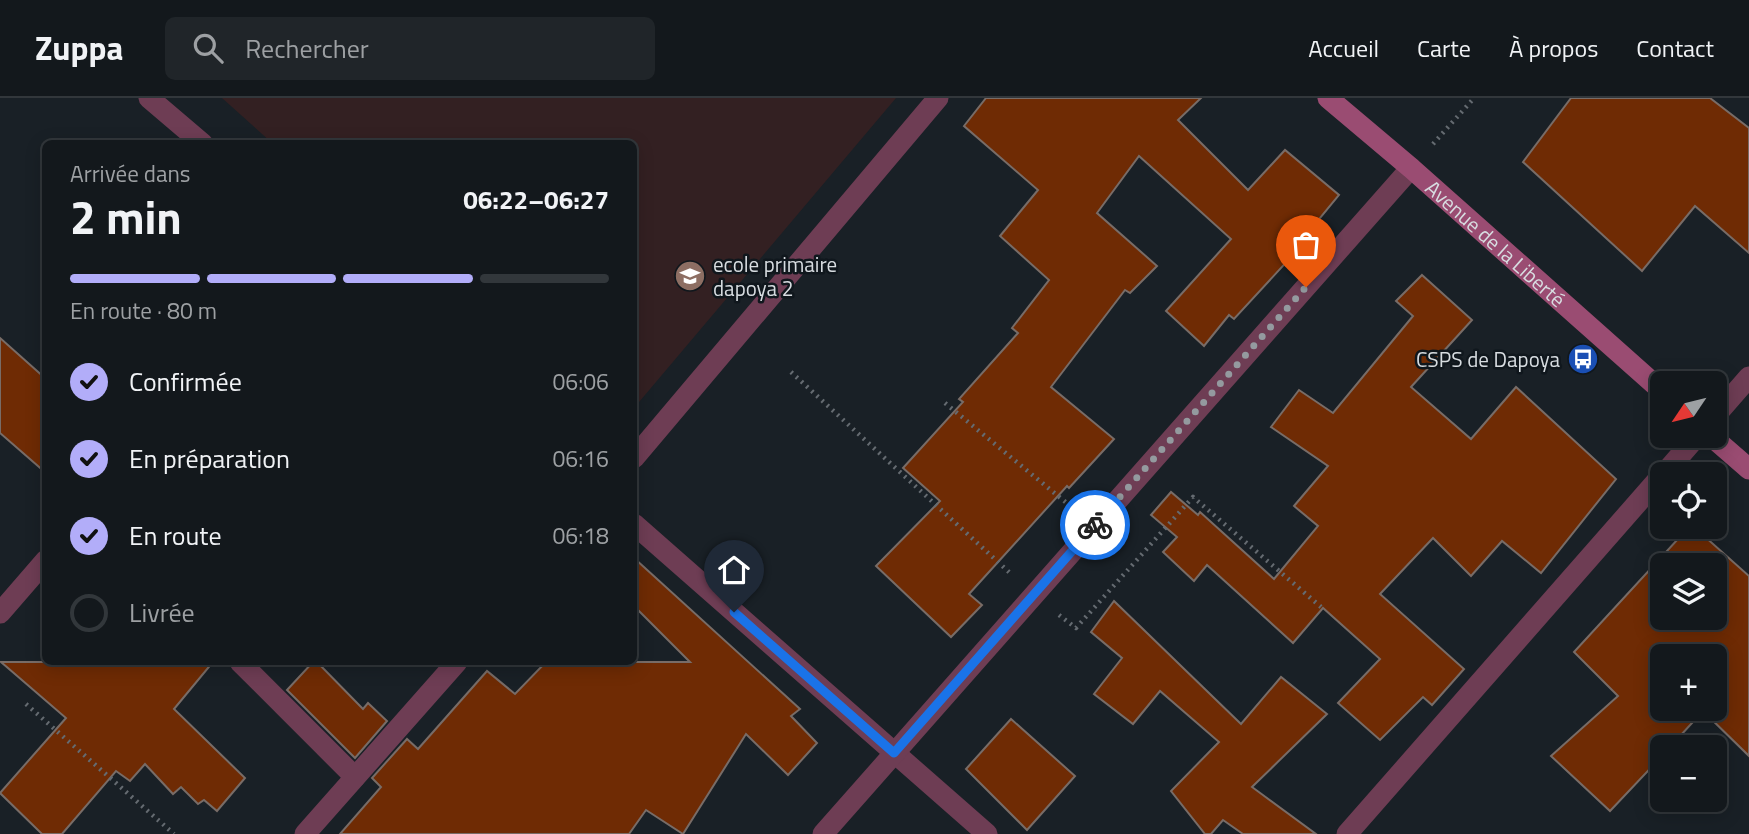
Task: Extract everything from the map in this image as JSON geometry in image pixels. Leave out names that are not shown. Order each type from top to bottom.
[{"type":"main road","name":"Avenue de la Liberté","points":[[1328,98],[1650,380]]},
{"type":"main road","points":[[1725,448],[1749,469]]},
{"type":"street","points":[[149,98],[198,140]]},
{"type":"street","points":[[637,454],[938,98]]},
{"type":"street","points":[[823,834],[1411,168]]},
{"type":"street","points":[[1727,402],[1749,377]]},
{"type":"street","points":[[1674,462],[1687,448]]},
{"type":"street","points":[[1347,834],[1650,490]]},
{"type":"street","points":[[637,527],[987,834]]},
{"type":"street","points":[[0,613],[42,565]]},
{"type":"street","points":[[243,665],[355,777]]},
{"type":"street","points":[[305,834],[454,665]]},
{"type":"path","points":[[1411,168],[1474,98]]},
{"type":"path","points":[[791,372],[1034,595],[1076,628],[1193,497],[1321,607]]},
{"type":"path","points":[[945,403],[1094,526]]},
{"type":"path","points":[[26,704],[174,834]]},
{"type":"shaded area","name":"ecole primaire dapoya 2","points":[[222,98],[896,98],[637,404],[637,140],[269,140]]},
{"type":"building","points":[[986,98],[1201,98],[1178,120],[1248,190],[1285,150],[1339,195],[1301,241],[1303,244],[1234,319],[1229,315],[1204,346],[1166,311],[1231,239],[1139,156],[1097,213],[1157,266],[1130,293],[1125,290],[1051,387],[1114,439],[1069,488],[1067,486],[969,594],[982,605],[951,637],[876,566],[940,501],[903,468],[963,402],[959,399],[1018,333],[1012,328],[1049,280],[1000,236],[1038,190],[964,126]]},
{"type":"building","points":[[1571,98],[1710,98],[1749,128],[1749,253],[1695,206],[1642,271],[1523,162]]},
{"type":"building","points":[[1422,275],[1472,320],[1411,387],[1471,439],[1516,387],[1616,479],[1541,573],[1502,541],[1471,576],[1433,538],[1380,594],[1464,669],[1432,705],[1423,697],[1380,740],[1338,703],[1380,659],[1323,608],[1293,643],[1207,565],[1194,581],[1163,552],[1177,537],[1151,515],[1171,492],[1198,515],[1200,512],[1274,579],[1318,526],[1294,506],[1328,466],[1271,427],[1299,390],[1333,413],[1413,316],[1396,301]]},
{"type":"building","points":[[0,338],[42,375],[42,470],[0,433]]},
{"type":"building","points":[[1678,539],[1707,539],[1723,553],[1665,553]]},
{"type":"building","points":[[1727,556],[1749,576],[1749,756],[1713,721],[1727,721],[1727,644],[1650,644],[1650,721],[1694,721],[1681,735],[1650,735],[1650,769],[1610,811],[1551,756],[1618,696],[1574,652],[1650,569],[1650,630],[1727,630]]},
{"type":"building","points":[[637,561],[800,709],[791,716],[817,743],[788,775],[746,734],[683,834],[646,810],[629,834],[340,834],[381,787],[372,778],[407,739],[418,749],[487,671],[515,694],[543,665],[690,662],[637,609]]},
{"type":"building","points":[[1114,601],[1241,724],[1281,677],[1327,714],[1252,787],[1316,834],[1243,834],[1223,820],[1211,834],[1205,834],[1171,791],[1219,742],[1160,691],[1133,724],[1094,694],[1122,658],[1091,632]]},
{"type":"building","points":[[1,662],[42,662],[42,665],[211,665],[174,709],[245,778],[217,811],[204,800],[198,804],[181,787],[173,794],[145,764],[130,781],[116,771],[62,834],[42,834],[0,793],[66,718]]},
{"type":"building","points":[[310,665],[320,665],[363,709],[368,703],[387,721],[355,758],[287,690]]},
{"type":"building","points":[[1011,719],[1075,776],[1027,830],[966,769]]},
{"type":"way so far","points":[[1095,525],[1306,287]]},
{"type":"place","name":"ecole primaire dapoya 2","points":[[690,276]]},
{"type":"place","name":"CSPS de Dapoya","points":[[1583,359]]},
{"type":"route","points":[[734,612],[894,753],[1095,525]]}]
